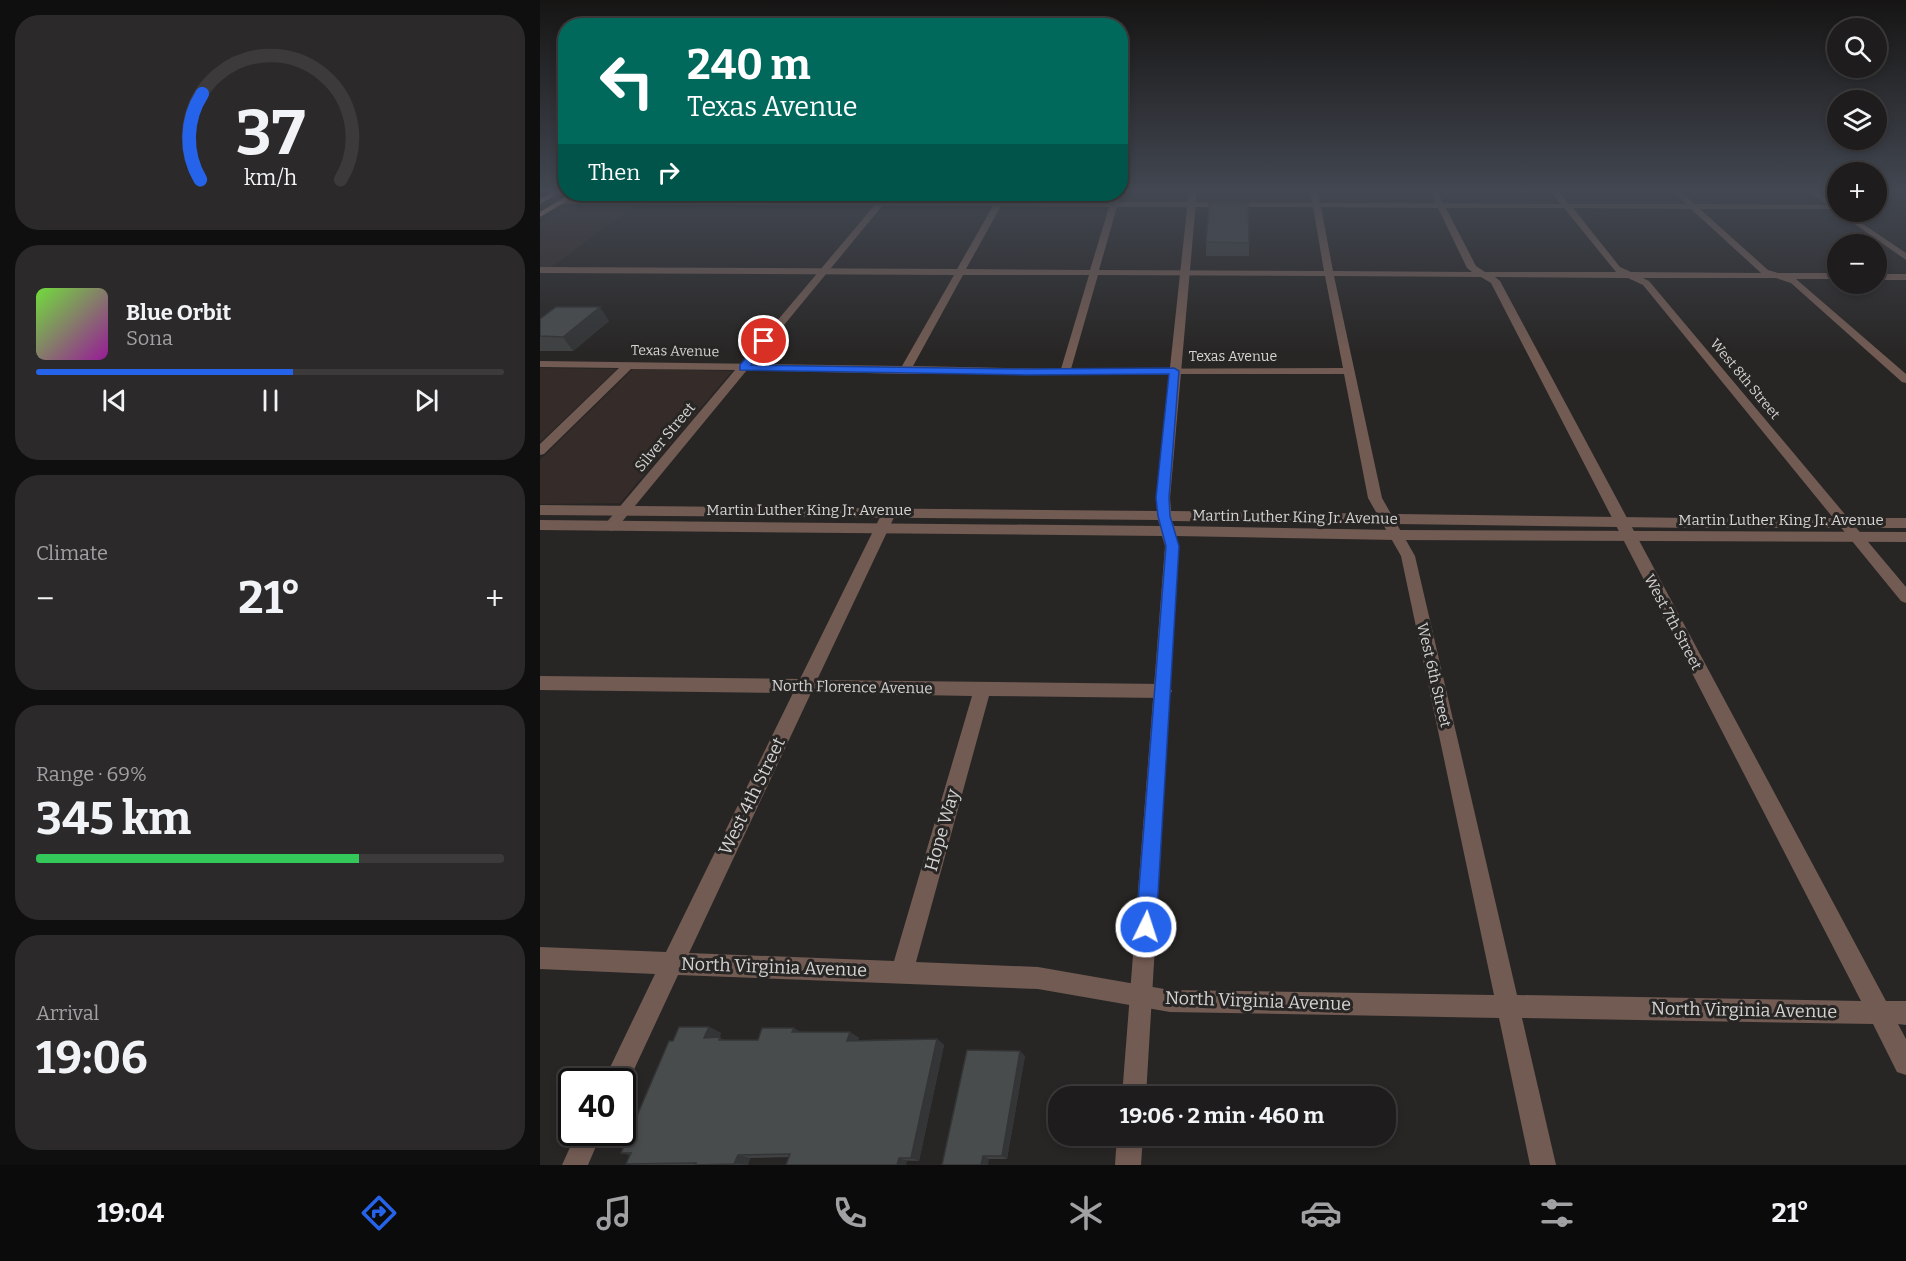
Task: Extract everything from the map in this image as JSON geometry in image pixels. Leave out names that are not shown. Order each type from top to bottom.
[{"type":"street","name":"Silver Street","points":[[611,526],[845,244]]},
{"type":"street","points":[[905,371],[974,244]]},
{"type":"street","points":[[1065,372],[1103,244]]},
{"type":"street","points":[[1135,1086],[1173,546],[1162,498],[1187,244]]},
{"type":"street","name":"West 6th Street","points":[[1324,244],[1375,498],[1408,556],[1543,1165]]},
{"type":"street","name":"West 7th Street","points":[[1460,244],[1472,268],[1495,281],[1607,498],[1626,529],[1906,1063]]},
{"type":"street","name":"West 8th Street","points":[[1597,244],[1617,269],[1646,283],[1906,597]]},
{"type":"street","points":[[1735,244],[1765,272],[1794,281],[1906,380]]},
{"type":"street","points":[[1888,244],[1906,257]]},
{"type":"street","points":[[540,270],[1184,275],[1199,273],[1827,276]]},
{"type":"street","points":[[1887,277],[1906,277]]},
{"type":"street","name":"Texas Avenue","points":[[540,364],[905,371],[1350,371]]},
{"type":"street","points":[[540,451],[629,365]]},
{"type":"street","name":"Martin Luther King Jr. Avenue","points":[[540,510],[624,509],[886,519],[1166,523],[1387,518],[1626,529],[1906,537]]},
{"type":"street","name":"Martin Luther King Jr. Avenue","points":[[540,525],[611,526],[886,519]]},
{"type":"street","name":"West 4th Street","points":[[622,1068],[886,519]]},
{"type":"street","name":"Martin Luther King Jr. Avenue","points":[[1166,523],[1396,535],[1845,522],[1906,523]]},
{"type":"street","name":"North Florence Avenue","points":[[540,683],[1163,691]]},
{"type":"street","name":"Hope Way","points":[[902,972],[983,688]]},
{"type":"street","name":"North Virginia Avenue","points":[[540,958],[1038,978],[1170,1001],[1906,1013]]},
{"type":"street","points":[[575,1165],[584,1146]]},
{"type":"street","points":[[1128,1165],[1129,1146]]},
{"type":"shaded area","points":[[540,244],[582,244],[551,267],[540,267]]},
{"type":"shaded area","points":[[540,368],[617,369],[540,442]]},
{"type":"shaded area","points":[[633,369],[732,371],[620,503],[540,504],[540,460]]},
{"type":"building","points":[[556,307],[600,307],[563,337],[540,336],[540,319]]},
{"type":"building","points":[[679,1027],[709,1027],[704,1038],[720,1037],[719,1040],[758,1040],[762,1028],[794,1028],[792,1032],[850,1032],[847,1041],[937,1039],[911,1158],[899,1158],[897,1165],[786,1165],[790,1154],[738,1155],[734,1164],[626,1164],[631,1153],[621,1153],[624,1146],[636,1146],[636,1118],[669,1041],[673,1041]]},
{"type":"building","points":[[967,1050],[1020,1051],[1002,1156],[983,1156],[981,1165],[942,1165]]},
{"type":"route","points":[[764,341],[743,368],[1026,372],[1174,371],[1162,498],[1164,516],[1173,546],[1146,927]]}]
